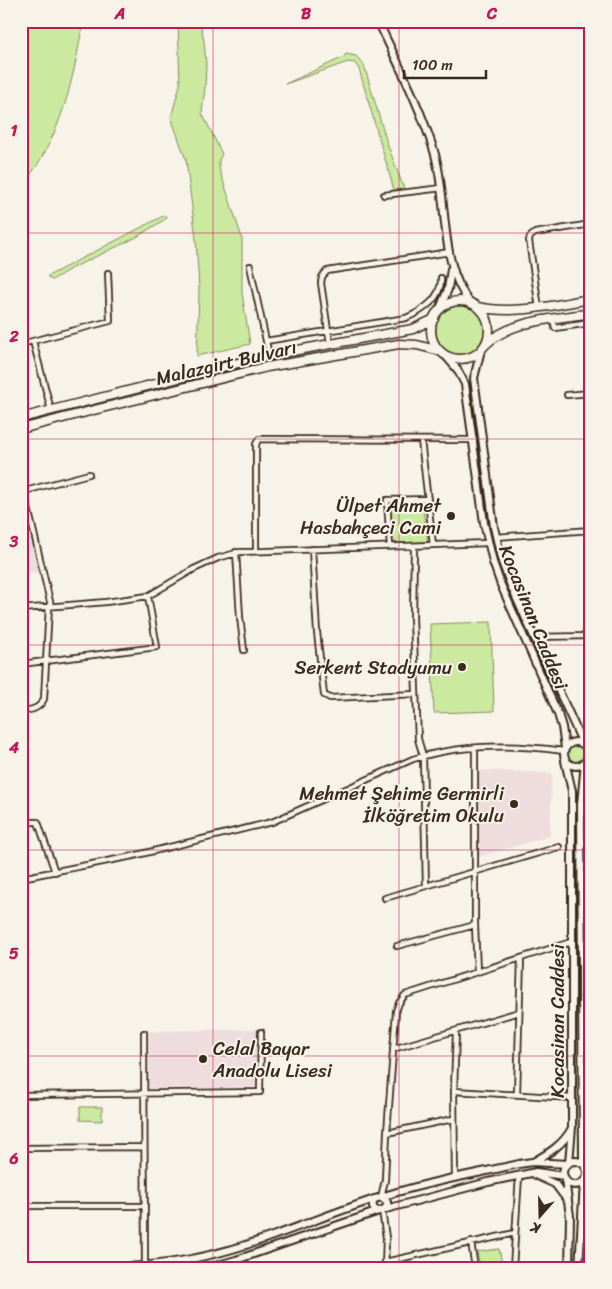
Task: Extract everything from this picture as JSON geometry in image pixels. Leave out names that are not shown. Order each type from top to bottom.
[{"type":"highway","points":[[591,299],[512,311],[457,302],[447,305],[439,311],[434,319],[431,334],[434,343],[442,353],[453,358],[463,359],[473,356],[499,334],[511,328],[591,313]]},
{"type":"highway","points":[[474,305],[483,314],[487,322],[488,332],[482,348]]},
{"type":"highway","name":"Malazgirt Bulvarı","points":[[21,418],[269,355],[413,329],[434,319]]},
{"type":"highway","name":"Malazgirt Bulvarı","points":[[21,429],[267,367],[399,344],[417,345],[442,353]]},
{"type":"main road","points":[[378,21],[424,124],[434,152],[442,188],[451,265],[448,289],[439,311]]},
{"type":"main road","points":[[451,265],[460,287],[474,305]]},
{"type":"main road","name":"Kocasinan Caddesi","points":[[482,348],[474,378],[496,537],[506,574],[586,746]]},
{"type":"main road","name":"Kocasinan Caddesi","points":[[442,353],[457,369],[465,384],[488,543],[501,586],[558,714],[562,727],[564,750]]},
{"type":"main road","points":[[572,742],[578,742],[586,746],[587,760],[580,766],[573,766],[566,760],[564,750],[572,742]]},
{"type":"main road","name":"Kocasinan Caddesi","points":[[566,760],[572,791],[572,1127],[568,1163]]},
{"type":"main road","name":"Kocasinan Caddesi","points":[[586,1166],[581,1004],[581,793],[587,760]]},
{"type":"main road","points":[[532,1162],[554,1150],[566,1138],[572,1127]]},
{"type":"main road","points":[[103,1268],[145,1266],[225,1251],[377,1198],[455,1178],[532,1162],[568,1163],[575,1161],[586,1166],[587,1176],[584,1181],[579,1268]]},
{"type":"main road","points":[[568,1163],[563,1170],[571,1228],[570,1268]]},
{"type":"main road","points":[[208,1268],[221,1266],[382,1210],[488,1182],[529,1174],[546,1173],[564,1178],[572,1184],[584,1181]]},
{"type":"main road","points":[[529,1174],[541,1176],[555,1184],[562,1191],[569,1204]]},
{"type":"main road","points":[[377,1198],[385,1199],[387,1203],[386,1208],[382,1210],[374,1208],[372,1203],[377,1198]]},
{"type":"street","points":[[384,195],[442,188]]},
{"type":"street","points":[[539,308],[530,237],[535,233],[591,224]]},
{"type":"street","points":[[330,344],[321,284],[322,277],[326,271],[450,252]]},
{"type":"street","points":[[250,266],[269,355]]},
{"type":"street","points":[[21,344],[110,321],[108,273]]},
{"type":"street","points":[[266,341],[400,320],[412,316],[426,307],[434,298],[441,284],[440,278]]},
{"type":"street","points":[[553,320],[555,328],[591,323]]},
{"type":"street","points":[[33,341],[51,410]]},
{"type":"street","points":[[567,395],[591,392]]},
{"type":"street","points":[[256,550],[256,444],[258,440],[474,440]]},
{"type":"street","points":[[421,440],[433,545]]},
{"type":"street","points":[[24,491],[89,474]]},
{"type":"street","points":[[21,478],[50,606],[43,701],[35,709],[21,711]]},
{"type":"street","points":[[390,547],[387,500],[428,499]]},
{"type":"street","points":[[496,537],[591,530]]},
{"type":"street","points":[[21,609],[106,602],[148,596],[194,569],[236,552],[488,543]]},
{"type":"street","points":[[414,546],[413,612],[418,738],[423,756],[426,886]]},
{"type":"street","points":[[312,549],[324,695],[330,698],[416,694]]},
{"type":"street","points":[[236,552],[244,650]]},
{"type":"street","points":[[21,664],[157,647],[148,596]]},
{"type":"street","points":[[534,636],[591,636]]},
{"type":"street","points":[[21,878],[133,856],[272,822],[423,756],[475,748],[514,746],[564,750]]},
{"type":"street","points":[[475,748],[474,925],[477,972]]},
{"type":"street","points":[[21,822],[38,822],[54,872]]},
{"type":"street","points":[[582,842],[591,844]]},
{"type":"street","points":[[385,898],[559,847]]},
{"type":"street","points":[[398,946],[474,925]]},
{"type":"street","points":[[377,1198],[385,1180],[396,1011],[405,995],[571,942]]},
{"type":"street","points":[[518,1094],[521,958]]},
{"type":"street","points":[[581,1004],[591,1005]]},
{"type":"street","points":[[393,1049],[519,1012]]},
{"type":"street","points":[[455,1178],[454,1091],[456,1031]]},
{"type":"street","points":[[21,1095],[260,1092],[261,1032]]},
{"type":"street","points":[[144,1033],[145,1266]]},
{"type":"street","points":[[454,1091],[572,1098]]},
{"type":"street","points":[[387,1134],[454,1119]]},
{"type":"street","points":[[21,1148],[144,1147]]},
{"type":"street","points":[[513,1268],[519,1176]]},
{"type":"street","points":[[21,1206],[145,1206]]},
{"type":"street","points":[[382,1210],[386,1238],[385,1268]]},
{"type":"street","points":[[385,1262],[516,1233]]},
{"type":"street","points":[[471,1242],[475,1268]]},
{"type":"shaded area","points":[[21,509],[23,509],[39,572],[21,573]]},
{"type":"shaded area","name":"Mehmet Şehime Germirli İlköğretim Okulu","points":[[477,770],[552,773],[550,836],[478,857]]},
{"type":"shaded area","name":"Celal Bayar Anadolu Lisesi","points":[[257,1029],[257,1087],[149,1089],[149,1031]]},
{"type":"green space","points":[[21,21],[83,21],[70,85],[57,127],[48,147],[24,183],[21,183]]},
{"type":"green space","points":[[178,21],[200,21],[206,64],[202,113],[222,154],[219,160],[219,168],[242,238],[242,293],[250,344],[197,356],[199,288],[196,239],[186,160],[171,117],[180,85]]},
{"type":"green space","points":[[346,54],[356,56],[364,65],[387,143],[406,194],[396,197],[359,69],[355,63],[348,62],[285,84],[344,57]]},
{"type":"green space","points":[[165,215],[167,218],[135,238],[72,268],[52,280],[48,278],[48,276]]},
{"type":"green space","points":[[460,306],[469,308],[477,313],[482,321],[484,330],[482,339],[477,347],[469,352],[460,354],[451,352],[443,347],[438,339],[436,330],[438,321],[443,313],[451,308]]},
{"type":"green space","points":[[422,504],[428,542],[393,543],[390,506]]},
{"type":"green space","name":"Serkent Stadyumu","points":[[491,622],[494,711],[434,713],[430,624]]},
{"type":"green space","points":[[572,745],[580,745],[585,750],[583,761],[572,763],[567,758],[567,750]]},
{"type":"green space","points":[[80,1107],[102,1107],[102,1121],[80,1120]]},
{"type":"green space","points":[[499,1249],[502,1263],[480,1267],[477,1252]]},
{"type":"place","name":"Ülpet Ahmet Hasbahçeci Cami","points":[[451,516]]},
{"type":"place","name":"Serkent Stadyumu","points":[[462,667]]},
{"type":"place","name":"Mehmet Şehime Germirli İlköğretim Okulu","points":[[514,804]]},
{"type":"place","name":"Celal Bayar Anadolu Lisesi","points":[[203,1059]]}]
